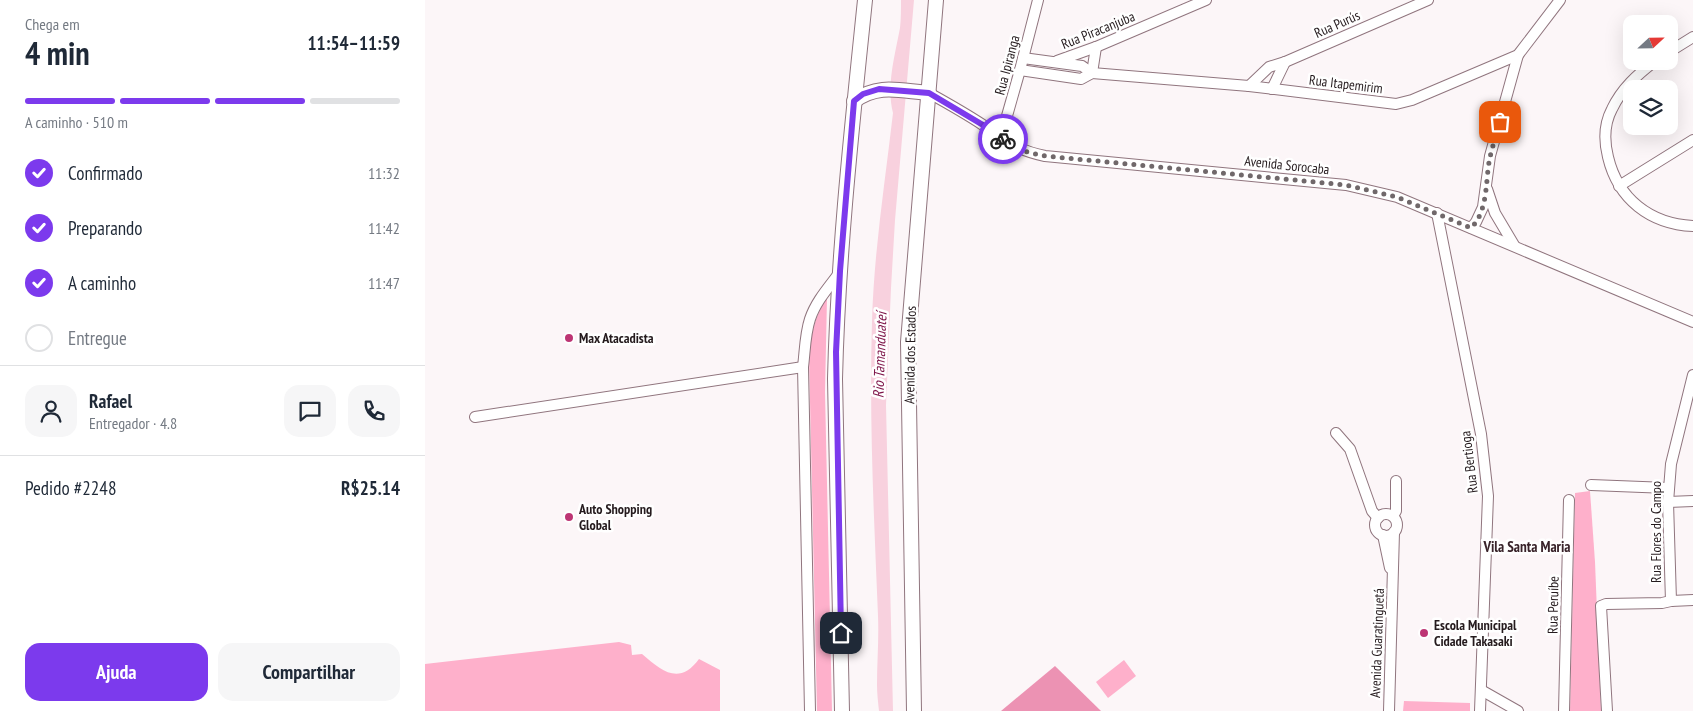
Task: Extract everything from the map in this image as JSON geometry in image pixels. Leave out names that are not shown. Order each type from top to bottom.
[{"type":"highway","points":[[842,711],[835,380],[840,271],[854,101],[865,0]]},
{"type":"highway","name":"Avenida dos Estados","points":[[914,711],[907,342],[936,0]]},
{"type":"highway","points":[[854,101],[863,94],[879,89],[929,93]]},
{"type":"street","name":"Rua Ipiranga","points":[[1001,137],[1038,0]]},
{"type":"street","name":"Rua Piracanjuba","points":[[1055,62],[1096,47],[1206,0]]},
{"type":"street","name":"Rua Purús","points":[[1249,86],[1269,68],[1428,0]]},
{"type":"street","name":"Rua Itapemirim","points":[[1023,58],[1082,66],[1092,73],[1249,86],[1396,104],[1413,100],[1518,55],[1560,0]]},
{"type":"street","points":[[1678,46],[1693,37]]},
{"type":"street","points":[[1092,73],[1096,47]]},
{"type":"street","points":[[1471,228],[1480,216],[1483,207],[1490,156],[1518,55]]},
{"type":"street","points":[[1272,89],[1285,62]]},
{"type":"street","name":"Rua Itapemirim","points":[[1020,70],[1081,79],[1092,73]]},
{"type":"street","points":[[1644,70],[1623,90],[1611,110],[1606,125],[1605,141],[1612,171],[1619,186],[1635,204],[1649,214],[1663,221],[1693,226]]},
{"type":"street","name":"Avenida Sorocaba","points":[[929,93],[1027,152],[1045,156],[1346,185],[1397,197],[1693,322]]},
{"type":"street","points":[[1619,186],[1693,140]]},
{"type":"street","points":[[1486,186],[1495,213],[1514,246]]},
{"type":"street","name":"Rua Bertioga","points":[[1437,213],[1481,434],[1488,496],[1480,711]]},
{"type":"street","points":[[810,711],[803,367],[807,328],[811,317],[819,300],[840,271]]},
{"type":"street","points":[[475,417],[803,367]]},
{"type":"street","name":"Rua Flores do Campo","points":[[1671,601],[1668,488],[1674,448],[1693,375]]},
{"type":"street","points":[[1336,433],[1351,450],[1372,510],[1378,518]]},
{"type":"street","points":[[1393,516],[1396,511],[1395,481]]},
{"type":"street","points":[[1591,485],[1668,488]]},
{"type":"street","name":"Rua Peruíbe","points":[[1564,711],[1569,500]]},
{"type":"street","points":[[1668,502],[1693,501]]},
{"type":"street","points":[[1385,514],[1393,516],[1397,524],[1394,532],[1383,535],[1379,533],[1375,526],[1378,518],[1385,514]]},
{"type":"street","name":"Avenida Guaratinguetá","points":[[1389,711],[1394,532]]},
{"type":"street","name":"Avenida Guaratinguetá","points":[[1383,535],[1392,576]]},
{"type":"street","points":[[1607,711],[1601,606],[1605,604],[1662,603],[1693,600]]},
{"type":"street","points":[[1481,690],[1518,711]]},
{"type":"shaded area","points":[[827,298],[825,392],[832,711],[817,711],[809,357],[814,326],[819,311]]},
{"type":"shaded area","points":[[1590,491],[1601,711],[1570,711],[1575,493]]},
{"type":"shaded area","points":[[619,642],[631,645],[632,655],[642,654],[657,666],[671,673],[684,672],[699,659],[720,670],[720,711],[425,711],[425,664]]},
{"type":"shaded area","points":[[1124,660],[1136,676],[1108,698],[1096,682]]},
{"type":"shaded area","points":[[1055,666],[1101,711],[1001,711]]},
{"type":"shaded area","points":[[1404,701],[1470,703],[1470,711],[1403,711]]},
{"type":"water","name":"Rio Tamanduateí","points":[[901,0],[914,0],[895,220],[886,405],[893,711],[879,711],[872,432],[872,321],[877,243],[893,113],[890,92],[900,28]]},
{"type":"way so far","points":[[1003,139],[1027,152],[1045,156],[1346,185],[1397,197],[1471,228],[1477,222],[1483,207],[1490,156],[1500,122]]},
{"type":"place","name":"Max Atacadista","points":[[569,338]]},
{"type":"place","name":"Auto Shopping Global","points":[[569,517]]},
{"type":"place","name":"Escola Municipal Cidade Takasaki","points":[[1424,633]]},
{"type":"district","name":"Vila Santa Maria","points":[[1527,547]]},
{"type":"route","points":[[841,633],[835,380],[840,271],[854,101],[863,94],[879,89],[929,93],[1003,139]]}]
